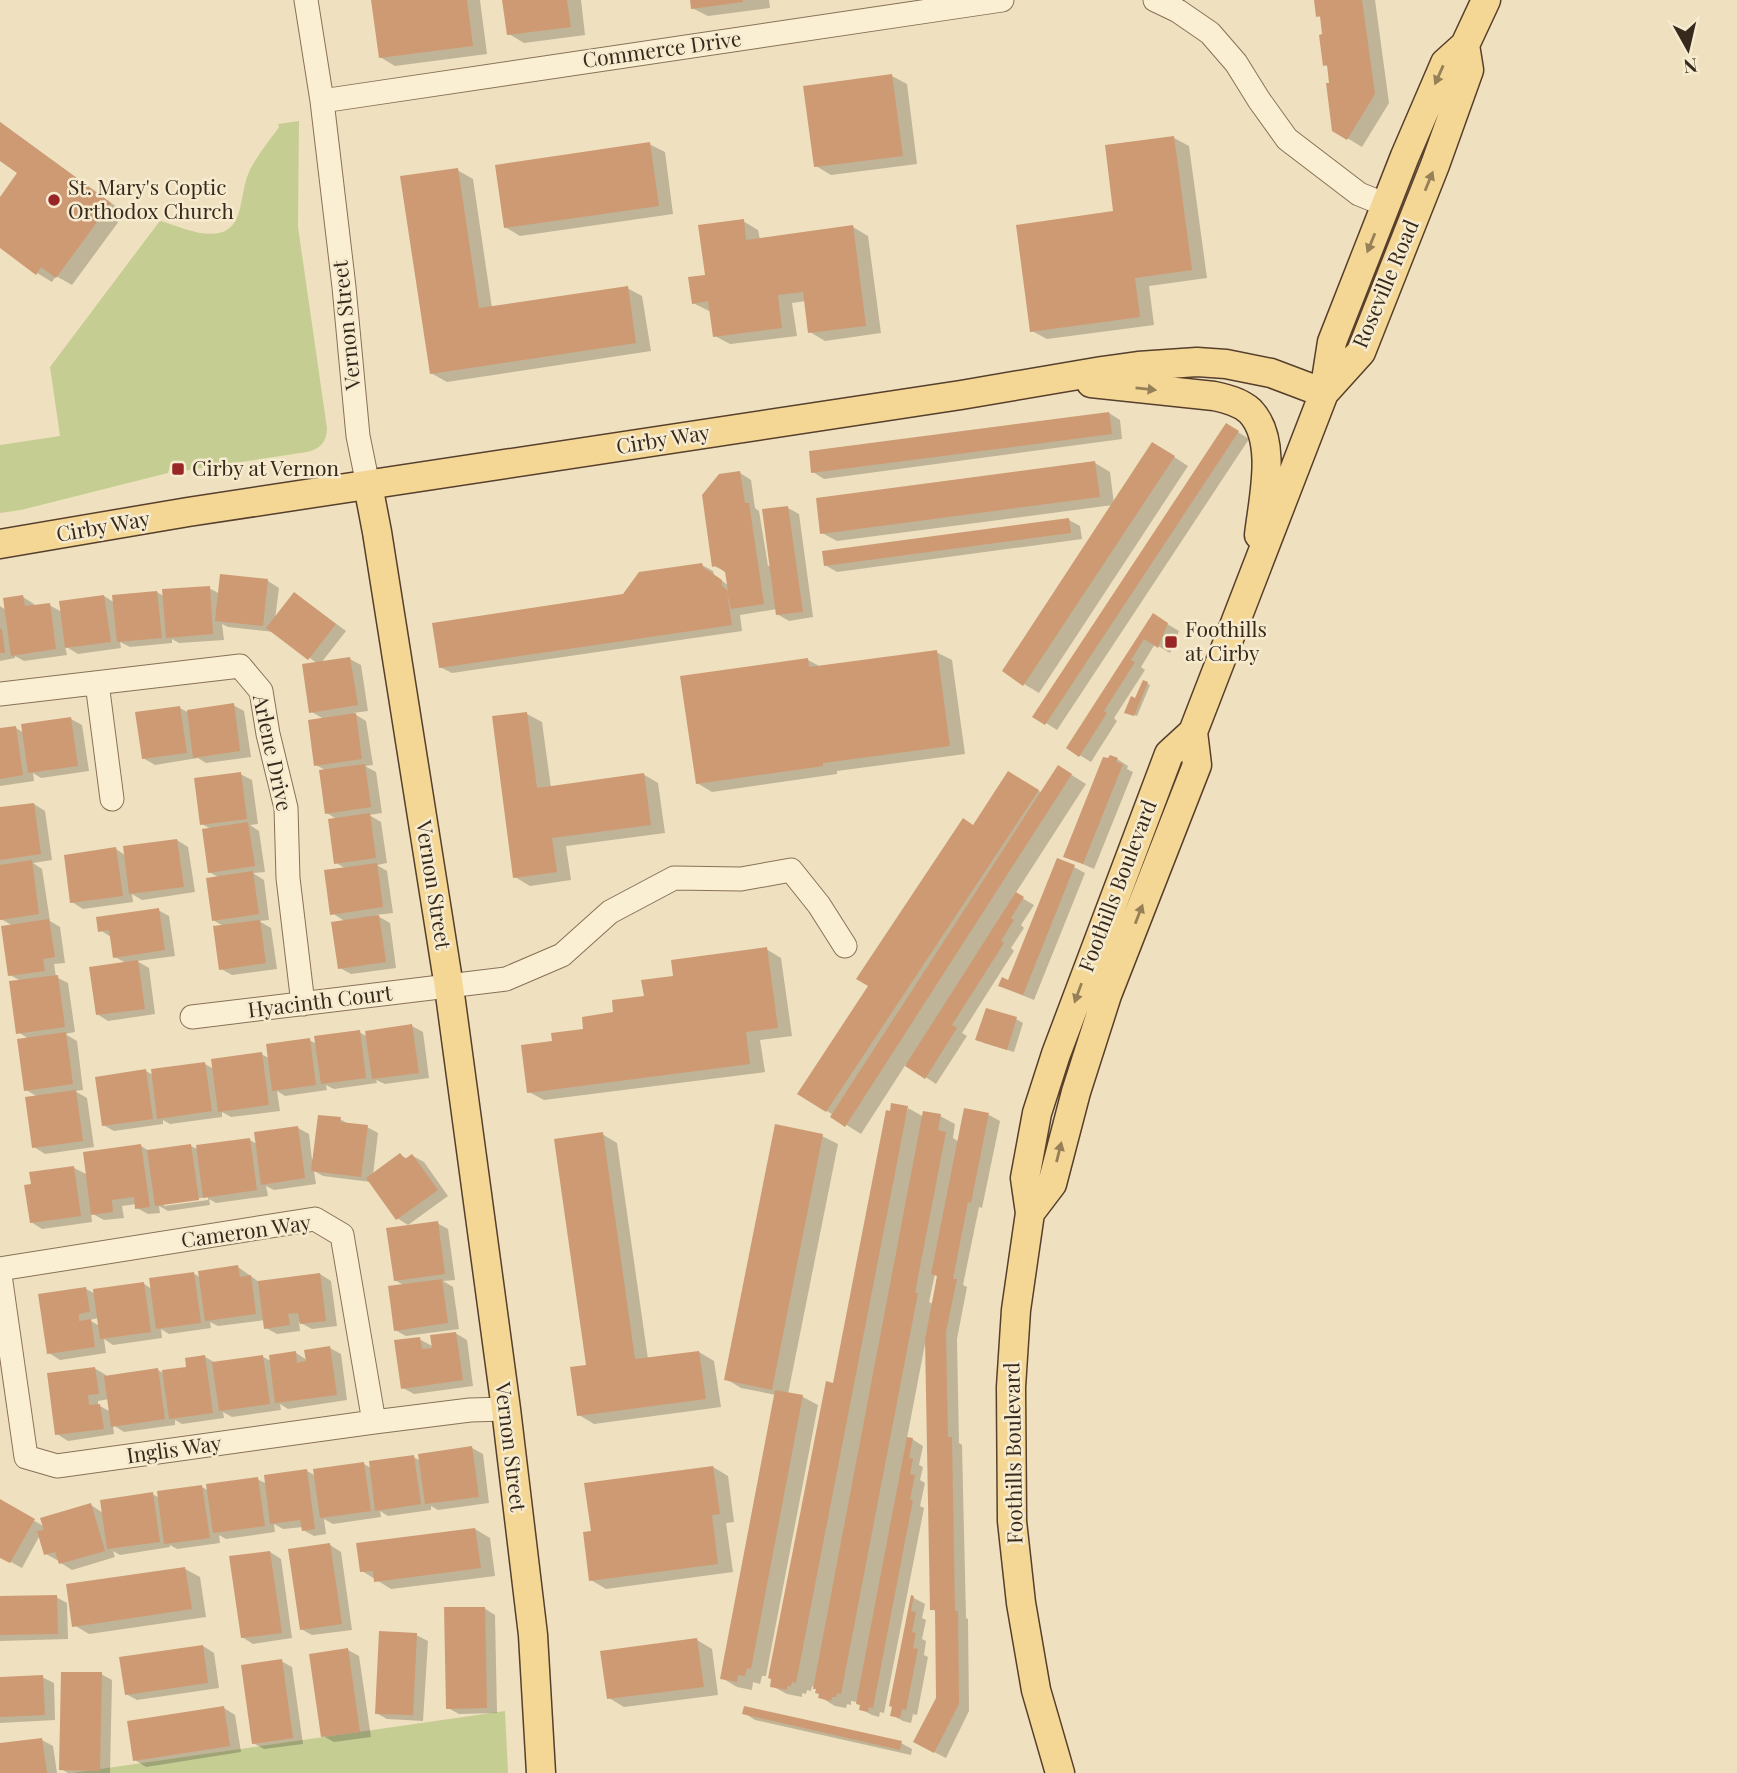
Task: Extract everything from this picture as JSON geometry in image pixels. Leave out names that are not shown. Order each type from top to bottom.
[{"type":"main road","name":"Roseville Road","points":[[1324,393],[1332,342],[1386,205],[1445,63],[1465,46],[1486,0]]},
{"type":"main road","name":"Roseville Road","points":[[1324,393],[1361,352],[1435,165],[1469,70],[1465,46]]},
{"type":"main road","name":"Cirby Way","points":[[0,544],[188,512],[1126,368],[1197,362],[1226,364],[1271,373],[1324,393]]},
{"type":"main road","points":[[1054,379],[1214,396],[1229,399],[1249,410],[1264,436],[1267,461],[1255,573]]},
{"type":"main road","name":"Foothills Boulevard","points":[[1059,1773],[1036,1690],[1021,1603],[1012,1521],[1011,1387],[1016,1310],[1030,1213],[1052,1184],[1076,1092],[1107,995],[1197,765],[1193,732],[1324,393]]},
{"type":"main road","name":"Vernon Street","points":[[368,485],[449,987],[506,1409],[534,1635],[541,1773]]},
{"type":"street","name":"Vernon Street","points":[[306,0],[322,101],[358,436],[368,485]]},
{"type":"street","name":"Commerce Drive","points":[[322,101],[1002,0]]},
{"type":"street","points":[[1156,0],[1210,33],[1236,63],[1287,139],[1359,194],[1386,205]]},
{"type":"street","name":"Arlene Drive","points":[[0,694],[240,666],[261,691],[268,734],[286,808],[288,878],[303,1004]]},
{"type":"street","points":[[97,682],[112,799]]},
{"type":"street","name":"Hyacinth Court","points":[[192,1017],[506,979],[562,955],[610,912],[674,878],[741,878],[791,870],[819,905],[845,946]]},
{"type":"street","name":"Cameron Way","points":[[0,1269],[315,1219],[342,1235],[374,1422]]},
{"type":"street","name":"Inglis Way","points":[[0,1275],[26,1457],[57,1466],[374,1422],[470,1410],[506,1409]]},
{"type":"green space","points":[[299,121],[298,227],[327,428],[322,444],[307,452],[182,471],[181,465],[170,467],[168,473],[0,513],[0,445],[60,436],[50,367],[159,222],[204,233],[224,231],[238,215],[249,172],[279,127],[278,124]]},
{"type":"green space","points":[[505,1711],[508,1773],[72,1773]]},
{"type":"building","points":[[371,0],[467,0],[473,46],[379,58]]},
{"type":"building","points":[[502,0],[567,0],[571,27],[507,35]]},
{"type":"building","points":[[690,0],[743,0],[743,2],[691,9]]},
{"type":"building","points":[[1314,0],[1362,0],[1375,94],[1347,140],[1332,131],[1326,83],[1329,83],[1327,65],[1323,66],[1319,35],[1322,34],[1320,16],[1316,17]]},
{"type":"building","points":[[892,74],[903,156],[814,167],[803,86]]},
{"type":"building","name":"St. Mary's Coptic Orthodox Church","points":[[0,122],[111,203],[56,278],[41,267],[36,275],[0,248],[0,197],[17,173],[0,161]]},
{"type":"building","points":[[1174,136],[1192,270],[1135,278],[1140,317],[1030,332],[1016,225],[1113,211],[1105,145]]},
{"type":"building","points":[[650,142],[659,206],[504,228],[495,165]]},
{"type":"building","points":[[458,168],[479,308],[628,286],[636,343],[430,374],[400,176]]},
{"type":"building","points":[[744,219],[746,240],[853,225],[866,326],[808,333],[803,292],[778,295],[782,328],[713,337],[708,301],[692,304],[688,277],[705,275],[698,225]]},
{"type":"building","points":[[1109,412],[1112,434],[811,473],[809,451]]},
{"type":"building","points":[[1226,423],[1239,431],[1045,725],[1032,717]]},
{"type":"building","points":[[1152,442],[1175,456],[1023,686],[1002,671]]},
{"type":"building","points":[[1095,461],[1100,497],[820,534],[816,498]]},
{"type":"building","points":[[740,471],[745,503],[749,503],[764,604],[731,609],[727,593],[732,625],[439,668],[432,623],[623,594],[639,572],[702,563],[703,567],[722,580],[722,586],[728,591],[725,572],[716,566],[712,567],[702,495],[719,474]]},
{"type":"building","points":[[788,506],[803,612],[776,615],[762,509]]},
{"type":"building","points":[[1069,518],[1071,533],[824,566],[822,551]]},
{"type":"building","points":[[220,574],[268,579],[263,626],[215,621]]},
{"type":"building","points":[[210,586],[213,634],[166,638],[162,589]]},
{"type":"building","points":[[157,591],[162,638],[117,642],[112,595]]},
{"type":"building","points":[[294,592],[336,624],[308,660],[266,628]]},
{"type":"building","points":[[23,595],[25,606],[50,603],[56,649],[11,656],[3,598]]},
{"type":"building","points":[[104,595],[111,642],[65,648],[59,601]]},
{"type":"building","points":[[1153,613],[1168,623],[1158,648],[1144,639],[1131,660],[1135,662],[1104,711],[1107,713],[1079,757],[1066,748]]},
{"type":"building","points":[[2,629],[5,653],[0,653]]},
{"type":"building","points":[[937,650],[950,746],[696,784],[680,676],[808,658],[809,667]]},
{"type":"building","points":[[350,657],[358,705],[309,713],[302,664]]},
{"type":"building","points":[[1143,680],[1148,682],[1134,716],[1124,713],[1131,696],[1135,698]]},
{"type":"building","points":[[234,703],[240,751],[193,758],[187,710]]},
{"type":"building","points":[[180,706],[187,753],[142,759],[135,712]]},
{"type":"building","points":[[527,712],[537,788],[644,773],[651,825],[552,838],[557,872],[513,878],[492,716]]},
{"type":"building","points":[[356,713],[362,759],[314,766],[308,720]]},
{"type":"building","points":[[71,717],[78,766],[28,773],[21,724]]},
{"type":"building","points":[[16,726],[23,775],[0,779],[0,728]]},
{"type":"building","points":[[1110,755],[1118,758],[1116,762],[1123,764],[1083,864],[1063,857],[1103,757],[1108,758]]},
{"type":"building","points":[[365,764],[371,807],[325,814],[319,770]]},
{"type":"building","points":[[1058,765],[1072,774],[845,1127],[830,1117]]},
{"type":"building","points":[[1008,771],[1039,790],[826,1112],[797,1094],[868,986],[856,979],[963,818],[973,825]]},
{"type":"building","points":[[241,772],[247,819],[200,825],[194,778]]},
{"type":"building","points":[[34,803],[41,854],[0,860],[0,807]]},
{"type":"building","points":[[370,813],[376,858],[334,864],[328,819]]},
{"type":"building","points":[[248,822],[255,866],[208,873],[202,829]]},
{"type":"building","points":[[177,839],[184,887],[129,894],[123,846]]},
{"type":"building","points":[[116,847],[123,896],[70,903],[64,855]]},
{"type":"building","points":[[1057,858],[1075,865],[1023,995],[998,986],[1002,977],[1008,980]]},
{"type":"building","points":[[32,860],[39,914],[0,920],[0,865]]},
{"type":"building","points":[[377,863],[383,907],[330,915],[324,870]]},
{"type":"building","points":[[253,871],[259,914],[212,921],[206,878]]},
{"type":"building","points":[[1016,892],[1024,897],[1001,941],[1004,943],[952,1025],[957,1028],[925,1079],[905,1066]]},
{"type":"building","points":[[159,908],[165,950],[113,958],[109,930],[98,932],[96,917]]},
{"type":"building","points":[[379,915],[386,962],[338,969],[331,922]]},
{"type":"building","points":[[49,919],[55,957],[43,959],[45,971],[8,976],[1,926]]},
{"type":"building","points":[[260,920],[266,963],[219,970],[213,926]]},
{"type":"building","points":[[767,947],[778,1028],[746,1032],[750,1064],[527,1093],[521,1045],[552,1041],[551,1033],[583,1029],[582,1017],[613,1012],[612,1000],[644,996],[641,980],[673,976],[671,960]]},
{"type":"building","points":[[138,960],[145,1009],[96,1015],[89,967]]},
{"type":"building","points":[[58,975],[65,1027],[16,1034],[9,981]]},
{"type":"building","points":[[986,1008],[1017,1017],[1007,1050],[975,1040]]},
{"type":"building","points":[[412,1024],[419,1073],[372,1079],[365,1031]]},
{"type":"building","points":[[360,1030],[366,1078],[321,1084],[314,1036]]},
{"type":"building","points":[[66,1032],[73,1084],[24,1091],[17,1039]]},
{"type":"building","points":[[310,1038],[316,1085],[272,1091],[266,1044]]},
{"type":"building","points":[[262,1052],[269,1105],[218,1112],[211,1059]]},
{"type":"building","points":[[205,1062],[212,1111],[157,1119],[151,1069]]},
{"type":"building","points":[[146,1069],[153,1119],[102,1126],[95,1077]]},
{"type":"building","points":[[76,1090],[83,1141],[32,1148],[25,1097]]},
{"type":"building","points":[[891,1103],[908,1106],[796,1683],[792,1682],[791,1686],[787,1686],[787,1690],[770,1687],[771,1679],[768,1678],[826,1381],[833,1383],[886,1110],[890,1111]]},
{"type":"building","points":[[964,1108],[989,1113],[971,1203],[968,1202],[946,1332],[948,1437],[952,1437],[959,1704],[934,1753],[913,1742],[936,1698],[935,1610],[930,1610],[925,1340],[937,1276],[931,1274]]},
{"type":"building","points":[[923,1111],[941,1114],[938,1130],[946,1132],[841,1694],[837,1693],[831,1701],[818,1698],[819,1694],[813,1689]]},
{"type":"building","points":[[318,1115],[341,1117],[340,1122],[368,1125],[361,1177],[311,1171]]},
{"type":"building","points":[[775,1124],[823,1134],[772,1390],[724,1380]]},
{"type":"building","points":[[298,1126],[305,1178],[261,1185],[254,1132]]},
{"type":"building","points":[[603,1132],[635,1359],[699,1351],[706,1399],[577,1416],[570,1367],[586,1365],[554,1139]]},
{"type":"building","points":[[250,1138],[257,1190],[203,1198],[196,1145]]},
{"type":"building","points":[[141,1144],[150,1207],[135,1209],[134,1197],[112,1200],[113,1212],[91,1215],[83,1152]]},
{"type":"building","points":[[191,1144],[199,1200],[155,1206],[147,1150]]},
{"type":"building","points":[[400,1153],[405,1159],[412,1154],[438,1190],[396,1220],[366,1178]]},
{"type":"building","points":[[74,1166],[81,1216],[30,1223],[24,1185],[31,1184],[29,1172]]},
{"type":"building","points":[[438,1221],[445,1274],[394,1281],[386,1228]]},
{"type":"building","points":[[238,1265],[240,1277],[251,1275],[256,1314],[205,1321],[198,1271]]},
{"type":"building","points":[[194,1272],[201,1323],[156,1329],[149,1278]]},
{"type":"building","points":[[320,1273],[326,1321],[300,1324],[298,1313],[288,1314],[290,1325],[264,1329],[258,1281]]},
{"type":"building","points":[[442,1279],[448,1323],[394,1331],[388,1286]]},
{"type":"building","points":[[144,1282],[151,1332],[100,1339],[93,1289]]},
{"type":"building","points":[[86,1287],[90,1312],[79,1314],[79,1321],[91,1319],[95,1347],[47,1354],[38,1294]]},
{"type":"building","points":[[456,1332],[463,1380],[401,1389],[394,1340],[420,1337],[422,1349],[432,1348],[430,1335]]},
{"type":"building","points":[[330,1346],[337,1395],[275,1403],[269,1355],[296,1351],[297,1363],[306,1361],[304,1350]]},
{"type":"building","points":[[205,1355],[213,1413],[169,1419],[162,1370],[186,1367],[185,1358]]},
{"type":"building","points":[[263,1355],[270,1404],[219,1411],[212,1362]]},
{"type":"building","points":[[95,1367],[99,1394],[88,1395],[89,1405],[100,1404],[104,1429],[55,1435],[47,1373]]},
{"type":"building","points":[[158,1368],[165,1419],[111,1427],[104,1376]]},
{"type":"building","points":[[775,1390],[803,1395],[751,1669],[747,1668],[745,1676],[738,1675],[737,1682],[720,1679]]},
{"type":"building","points":[[907,1437],[913,1438],[909,1458],[913,1459],[910,1474],[915,1475],[910,1500],[913,1500],[873,1708],[869,1707],[868,1712],[859,1710],[860,1705],[856,1704]]},
{"type":"building","points":[[472,1446],[479,1497],[425,1504],[418,1454]]},
{"type":"building","points":[[414,1455],[421,1504],[375,1511],[369,1461]]},
{"type":"building","points":[[364,1462],[371,1511],[320,1518],[313,1469]]},
{"type":"building","points":[[713,1466],[720,1514],[712,1515],[718,1564],[589,1581],[583,1532],[591,1531],[584,1483]]},
{"type":"building","points":[[307,1469],[315,1529],[302,1531],[300,1520],[270,1524],[264,1475]]},
{"type":"building","points":[[258,1477],[265,1526],[213,1533],[206,1484]]},
{"type":"building","points":[[202,1485],[210,1538],[164,1544],[157,1491]]},
{"type":"building","points":[[153,1492],[160,1542],[107,1549],[100,1500]]},
{"type":"building","points":[[0,1499],[35,1519],[10,1563],[0,1558]]},
{"type":"building","points":[[91,1503],[105,1551],[59,1564],[55,1552],[44,1555],[37,1531],[44,1530],[40,1518]]},
{"type":"building","points":[[475,1528],[481,1568],[374,1582],[373,1571],[360,1572],[356,1543]]},
{"type":"building","points":[[330,1543],[342,1624],[300,1630],[288,1549]]},
{"type":"building","points":[[270,1551],[282,1633],[241,1638],[229,1556]]},
{"type":"building","points":[[185,1567],[192,1609],[72,1627],[66,1584]]},
{"type":"building","points":[[57,1595],[58,1634],[0,1635],[0,1596]]},
{"type":"building","points":[[911,1595],[914,1596],[911,1611],[916,1612],[912,1632],[916,1633],[913,1648],[918,1649],[906,1710],[902,1709],[900,1718],[890,1716],[892,1707],[889,1706]]},
{"type":"building","points":[[444,1607],[485,1607],[487,1708],[446,1709]]},
{"type":"building","points":[[379,1631],[417,1633],[413,1715],[375,1714]]},
{"type":"building","points":[[697,1638],[704,1687],[607,1699],[600,1651]]},
{"type":"building","points":[[203,1645],[208,1683],[125,1695],[119,1657]]},
{"type":"building","points":[[348,1648],[360,1732],[321,1737],[309,1654]]},
{"type":"building","points":[[282,1659],[293,1738],[252,1744],[241,1665]]},
{"type":"building","points":[[61,1672],[102,1672],[100,1771],[59,1770]]},
{"type":"building","points":[[43,1675],[45,1715],[0,1717],[0,1677]]},
{"type":"building","points":[[224,1706],[230,1746],[133,1761],[127,1721]]},
{"type":"building","points":[[744,1706],[902,1741],[900,1750],[742,1714]]},
{"type":"building","points":[[42,1738],[47,1773],[0,1773],[0,1743]]},
{"type":"place","name":"St. Mary's Coptic Orthodox Church","points":[[54,200]]},
{"type":"place","name":"Cirby at Vernon","points":[[178,469]]},
{"type":"place","name":"Foothills at Cirby","points":[[1171,642]]}]
